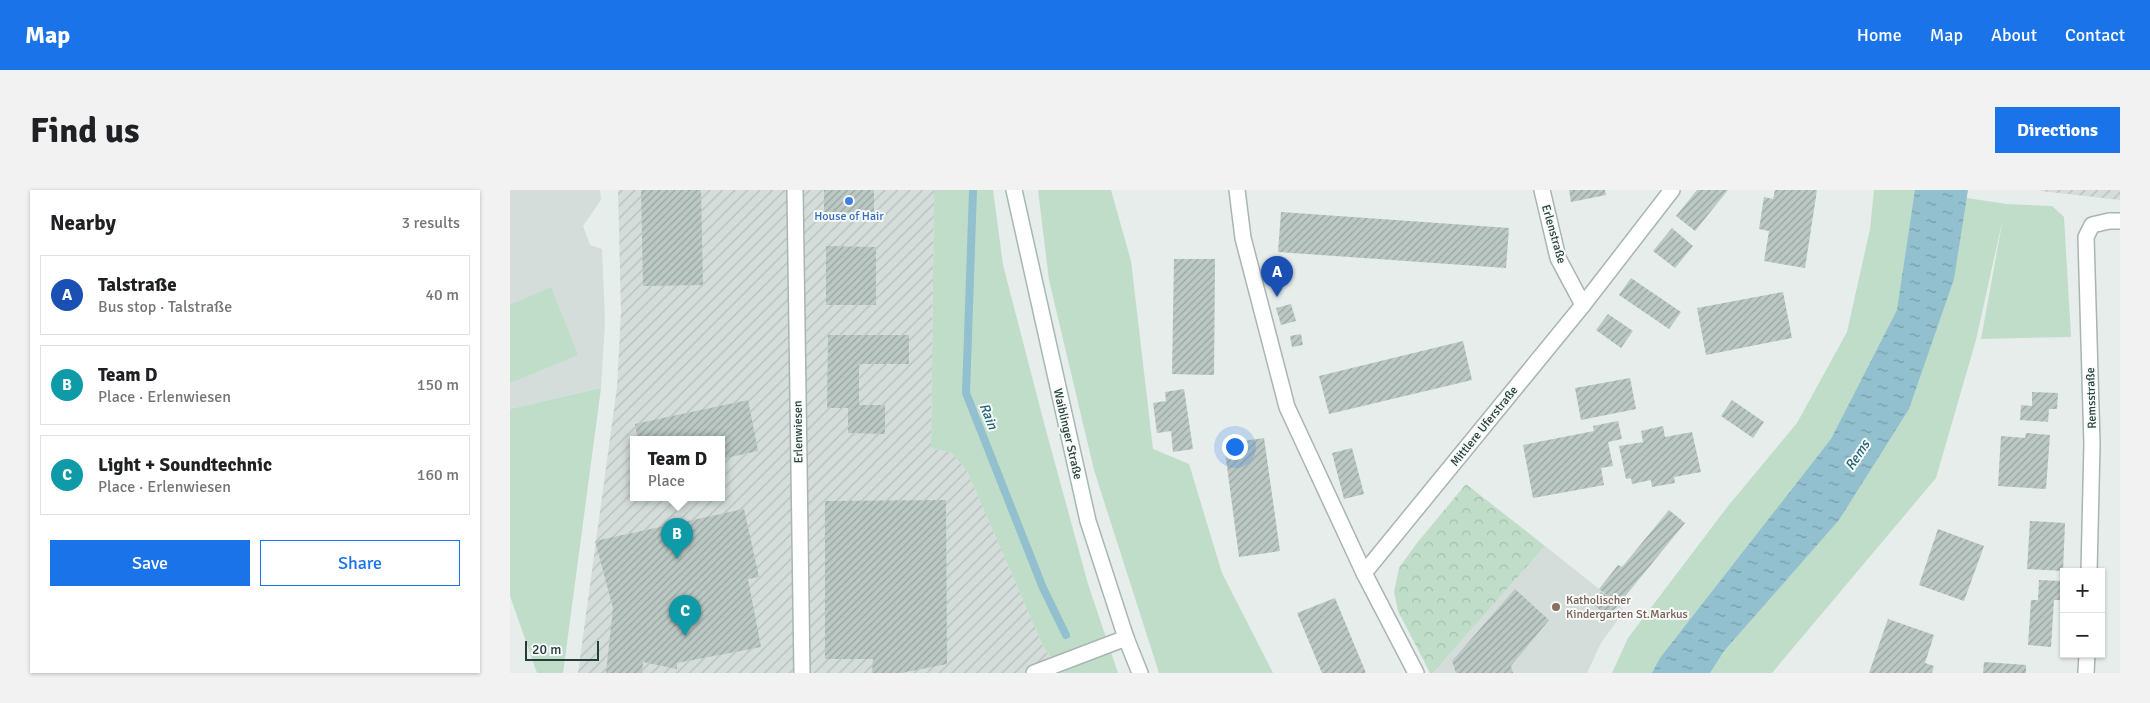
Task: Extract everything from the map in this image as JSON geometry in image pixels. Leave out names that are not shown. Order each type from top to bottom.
[{"type":"street","name":"Erlenwiesen","points":[[795,190],[802,673]]},
{"type":"street","name":"Waiblinger Straße","points":[[1014,190],[1088,521],[1126,638],[1140,673]]},
{"type":"street","points":[[1237,190],[1243,238],[1287,407],[1364,573],[1416,673]]},
{"type":"street","name":"Erlenstraße","points":[[1542,190],[1558,258],[1583,304]]},
{"type":"street","name":"Mittlere Uferstraße","points":[[1364,573],[1583,304],[1672,190]]},
{"type":"street","name":"Remsstraße","points":[[2089,568],[2092,444],[2086,237],[2092,225],[2109,221],[2120,221]]},
{"type":"street","points":[[1034,673],[1126,638]]},
{"type":"street","points":[[2086,673],[2087,658]]},
{"type":"shaded area","points":[[510,190],[600,190],[601,200],[583,226],[590,245],[602,249],[605,321],[601,388],[510,409]]},
{"type":"shaded area","points":[[618,190],[934,190],[931,448],[952,453],[967,471],[1043,646],[1062,673],[578,673],[617,387],[621,311]]},
{"type":"shaded area","points":[[2120,190],[2120,200],[2041,191]]},
{"type":"shaded area","name":"Katholischer Kindergarten St.Markus","points":[[1545,546],[1618,604],[1624,611],[1601,643],[1587,673],[1433,673]]},
{"type":"green space","points":[[934,190],[993,190],[1003,265],[1088,584],[1118,673],[1062,673],[1043,646],[967,471],[952,453],[931,448]]},
{"type":"green space","points":[[1038,190],[1111,190],[1131,261],[1153,449],[1189,464],[1222,573],[1273,673],[1159,673],[1094,470],[1049,280]]},
{"type":"green space","points":[[1874,190],[1915,190],[2006,204],[2052,206],[2064,217],[2071,337],[1981,339],[2003,218],[1976,340],[1936,478],[1772,673],[1612,673],[1628,638],[1728,506],[1797,423],[1847,332],[1870,229]]},
{"type":"green space","points":[[551,287],[578,355],[510,383],[510,305]]},
{"type":"green space","points":[[601,388],[563,673],[537,673],[510,596],[510,409]]},
{"type":"green space","points":[[1466,484],[1545,546],[1433,673],[1430,673],[1398,611],[1394,592],[1399,568],[1417,543]]},
{"type":"water","name":"Rems","points":[[1915,190],[1968,190],[1954,279],[1909,409],[1839,520],[1724,651],[1710,673],[1652,673],[1660,658],[1831,439],[1897,310]]},
{"type":"building","points":[[641,190],[701,190],[703,285],[643,286]]},
{"type":"building","name":"House of Hair","points":[[824,190],[874,190],[874,213],[824,212]]},
{"type":"building","points":[[1569,190],[1605,190],[1606,195],[1571,202]]},
{"type":"building","points":[[1697,190],[1728,190],[1695,231],[1676,216]]},
{"type":"building","points":[[1775,190],[1817,190],[1805,268],[1764,261],[1769,231],[1759,229],[1764,197],[1773,199]]},
{"type":"building","points":[[1281,212],[1509,228],[1506,268],[1278,252]]},
{"type":"building","points":[[1672,228],[1693,246],[1675,268],[1653,251]]},
{"type":"building","points":[[826,246],[876,247],[876,305],[826,305]]},
{"type":"building","points":[[1174,259],[1215,259],[1214,375],[1172,374]]},
{"type":"building","points":[[1631,278],[1681,312],[1669,329],[1619,295]]},
{"type":"building","points":[[1783,292],[1792,338],[1706,355],[1697,308]]},
{"type":"building","points":[[1291,304],[1296,321],[1281,325],[1276,308]]},
{"type":"building","points":[[1608,314],[1633,331],[1621,348],[1596,330]]},
{"type":"building","points":[[1301,334],[1303,345],[1292,347],[1290,336]]},
{"type":"building","points":[[828,335],[909,335],[909,364],[859,364],[859,405],[885,405],[885,434],[848,433],[848,408],[827,408]]},
{"type":"building","points":[[1463,341],[1472,380],[1329,414],[1319,376]]},
{"type":"building","points":[[1630,378],[1636,409],[1581,420],[1575,388]]},
{"type":"building","points":[[1184,389],[1193,449],[1173,452],[1171,431],[1157,433],[1153,403],[1166,401],[1165,392]]},
{"type":"building","points":[[2032,392],[2058,393],[2057,409],[2049,409],[2048,422],[2020,420],[2021,405],[2032,406]]},
{"type":"building","points":[[748,400],[758,451],[725,458],[725,436],[637,436],[635,424]]},
{"type":"building","points":[[1732,400],[1764,422],[1753,438],[1721,416]]},
{"type":"building","points":[[1618,421],[1622,439],[1608,442],[1613,466],[1601,468],[1604,485],[1533,498],[1523,445],[1594,431],[1593,426]]},
{"type":"building","points":[[1663,426],[1665,437],[1692,432],[1701,472],[1674,477],[1675,483],[1652,487],[1651,480],[1632,484],[1631,478],[1626,479],[1619,446],[1643,442],[1641,431]]},
{"type":"building","points":[[2026,433],[2050,435],[2046,489],[1998,486],[2001,436],[2025,438]]},
{"type":"building","points":[[1264,438],[1280,551],[1239,557],[1224,444]]},
{"type":"building","points":[[1352,448],[1364,494],[1344,499],[1332,453]]},
{"type":"building","points":[[946,500],[947,664],[901,673],[872,673],[873,659],[825,659],[825,501]]},
{"type":"building","points":[[744,509],[759,577],[748,579],[761,647],[677,663],[677,669],[643,662],[642,673],[606,673],[613,608],[595,541]]},
{"type":"building","points":[[1669,510],[1685,523],[1609,616],[1592,604],[1601,592],[1612,599],[1599,589],[1618,565],[1622,567]]},
{"type":"building","points":[[2030,521],[2065,523],[2063,568],[2060,568],[2060,571],[2027,569]]},
{"type":"building","points":[[1938,529],[1984,546],[1964,601],[1919,585]]},
{"type":"building","points":[[2039,580],[2060,581],[2060,600],[2054,600],[2051,647],[2028,645],[2031,600],[2038,600]]},
{"type":"building","name":"Katholischer Kindergarten St.Markus","points":[[1515,589],[1549,620],[1511,666],[1513,673],[1456,673],[1452,661]]},
{"type":"building","points":[[1335,598],[1366,673],[1322,673],[1297,613]]},
{"type":"building","points":[[1888,619],[1934,635],[1925,663],[1934,666],[1932,673],[1869,673]]},
{"type":"building","points":[[1984,662],[2026,665],[2026,673],[1983,673]]},
{"type":"waterway","name":"Rain","points":[[973,190],[966,393],[1043,588],[1066,635]]},
{"type":"place","name":"House of Hair","points":[[849,201]]},
{"type":"place","name":"Talstraße","points":[[1277,297]]},
{"type":"place","name":"Team D","points":[[677,559]]},
{"type":"place","name":"Katholischer Kindergarten St.Markus","points":[[1556,607]]},
{"type":"place","name":"Light + Soundtechnic","points":[[685,636]]}]
